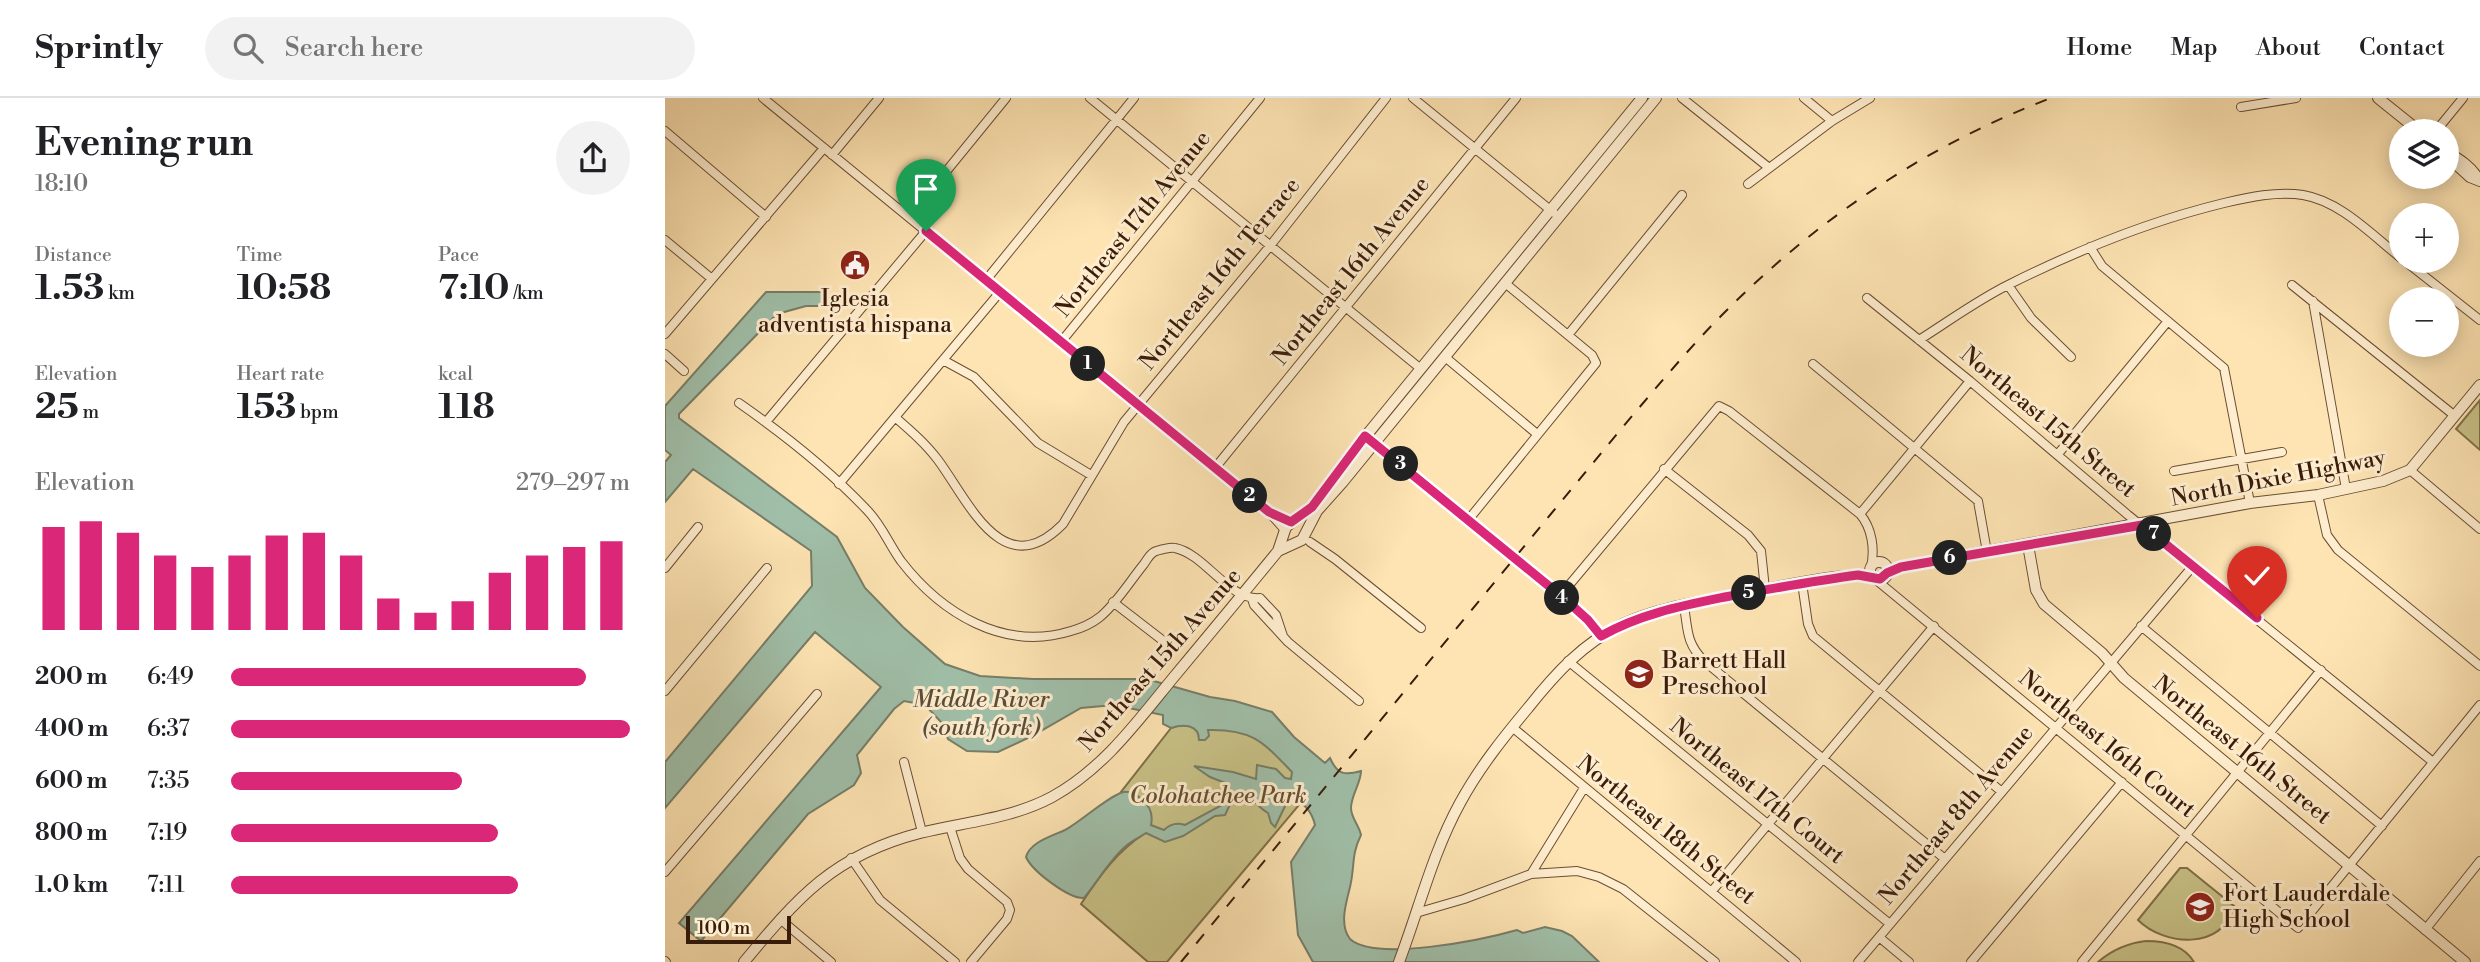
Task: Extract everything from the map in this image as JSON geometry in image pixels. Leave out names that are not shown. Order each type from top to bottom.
[{"type":"street","points":[[763,98],[1269,512],[1289,526],[1301,523],[1303,538]]},
{"type":"street","points":[[832,155],[879,98]]},
{"type":"street","points":[[909,217],[1006,98]]},
{"type":"street","points":[[1090,98],[1421,369]]},
{"type":"street","points":[[986,280],[1134,98]]},
{"type":"street","name":"Northeast 17th Avenue","points":[[1061,342],[1260,98]]},
{"type":"street","name":"Northeast 16th Terrace","points":[[896,418],[936,457],[974,514],[991,532],[1007,543],[1023,546],[1040,544],[1063,524],[1123,422],[1270,246],[1387,98]]},
{"type":"street","points":[[1413,98],[1555,213]]},
{"type":"street","name":"Northeast 16th Avenue","points":[[1215,468],[1516,98]]},
{"type":"street","name":"Northeast 15th Avenue","points":[[1278,551],[1303,538],[1317,511],[1505,283],[1642,98]]},
{"type":"street","name":"Northeast 15th Avenue","points":[[744,962],[799,898],[851,859],[891,841],[1010,814],[1052,797],[1112,751],[1173,678],[1247,597],[1278,551],[1289,526],[1312,507],[1365,436],[1421,369],[1656,98]]},
{"type":"street","points":[[1682,98],[1768,167]]},
{"type":"street","points":[[1804,98],[1832,121]]},
{"type":"street","points":[[1748,184],[1832,121],[1870,98]]},
{"type":"street","points":[[2241,107],[2296,98]]},
{"type":"street","points":[[2378,98],[2404,119]]},
{"type":"street","points":[[2446,119],[2463,98]]},
{"type":"street","points":[[665,131],[766,216]]},
{"type":"street","points":[[665,334],[824,148]]},
{"type":"street","points":[[2459,166],[2470,177],[2479,180]]},
{"type":"street","points":[[1919,340],[2008,285],[2090,247],[2180,214],[2238,200],[2282,193],[2305,195],[2323,201],[2348,216],[2389,248]]},
{"type":"street","points":[[1568,335],[1682,195]]},
{"type":"street","points":[[766,422],[926,231]]},
{"type":"street","points":[[665,240],[712,279]]},
{"type":"street","points":[[2090,247],[2102,266],[2224,368],[2250,503]]},
{"type":"street","points":[[2421,273],[2480,320]]},
{"type":"street","points":[[1469,519],[1596,363],[1592,355],[1505,283]]},
{"type":"street","points":[[2008,285],[2031,318],[2071,357]]},
{"type":"street","points":[[2292,285],[2455,415]]},
{"type":"street","points":[[839,484],[1000,292]]},
{"type":"street","name":"Northeast 15th Street","points":[[1867,298],[2434,762]]},
{"type":"street","points":[[2313,301],[2346,489]]},
{"type":"street","points":[[2058,454],[2168,321]]},
{"type":"street","points":[[665,354],[684,370]]},
{"type":"street","points":[[1445,357],[1537,434]]},
{"type":"street","points":[[943,360],[974,377],[1038,443],[1091,475]]},
{"type":"street","points":[[1813,364],[1978,501],[1987,552]]},
{"type":"street","points":[[1860,514],[1970,380]]},
{"type":"street","points":[[2480,385],[2410,470],[2480,528]]},
{"type":"street","points":[[739,403],[766,422],[871,515],[888,537],[899,558],[929,593],[950,610],[976,624],[1023,636],[1047,636],[1087,626],[1101,617],[1153,552],[1174,548],[1197,560],[1247,597],[1260,598],[1276,615],[1283,636],[1359,701]]},
{"type":"street","points":[[1560,596],[1719,406],[1729,411],[1860,514],[1867,523],[1878,571]]},
{"type":"street","points":[[1365,436],[1560,596],[1588,620],[1601,636]]},
{"type":"street","points":[[2174,471],[2282,452]]},
{"type":"street","points":[[1664,469],[1748,535],[1761,551],[1765,589]]},
{"type":"street","name":"North Dixie Highway","points":[[1512,727],[1568,661],[1601,636],[1652,613],[1765,589],[2142,525],[2250,503],[2319,495],[2383,481],[2410,470]]},
{"type":"street","points":[[2319,495],[2327,535],[2338,550],[2480,666]]},
{"type":"street","points":[[1289,526],[1288,539],[1303,538],[1335,559],[1421,628]]},
{"type":"street","points":[[665,568],[698,527]]},
{"type":"street","name":"Northeast 16th Street","points":[[2028,545],[2036,590],[2044,604],[2102,653],[2124,678],[2239,771],[2350,864],[2359,876],[2465,962]]},
{"type":"street","name":"Northeast 8th Avenue","points":[[1858,962],[2193,566]]},
{"type":"street","points":[[665,691],[767,568]]},
{"type":"street","name":"Northeast 16th Court","points":[[1878,571],[1890,590],[2298,928],[2350,864]]},
{"type":"street","points":[[1802,583],[1808,624],[1813,636],[2002,792]]},
{"type":"street","points":[[1113,602],[1166,643]]},
{"type":"street","points":[[1684,606],[1689,642],[1694,651],[1945,859]]},
{"type":"street","points":[[1712,891],[1934,626]]},
{"type":"street","points":[[2141,626],[2382,826]]},
{"type":"street","name":"Northeast 17th Court","points":[[1568,661],[1890,924]]},
{"type":"street","points":[[2082,962],[2321,670]]},
{"type":"street","points":[[665,872],[817,694]]},
{"type":"street","points":[[2350,864],[2480,706]]},
{"type":"street","points":[[1401,957],[1444,836],[1459,804],[1478,772],[1512,727]]},
{"type":"street","name":"Northeast 18th Street","points":[[1512,727],[1712,891],[1791,961]]},
{"type":"street","points":[[904,762],[922,832]]},
{"type":"street","points":[[1971,962],[2122,782]]},
{"type":"street","points":[[1531,874],[1584,788]]},
{"type":"street","points":[[950,827],[960,858],[968,869],[1007,902],[1010,910],[1007,919],[971,962]]},
{"type":"street","points":[[851,859],[880,900],[955,962]]},
{"type":"street","points":[[2425,930],[2480,861]]},
{"type":"street","points":[[1416,913],[1464,899],[1531,874],[1577,871],[1599,877],[1623,889],[1715,962]]},
{"type":"street","points":[[780,919],[831,962]]},
{"type":"street","points":[[1879,937],[1909,962]]},
{"type":"green space","points":[[2480,400],[2480,450],[2456,429]]},
{"type":"green space","name":"Colohatchee Park","points":[[1180,725],[1240,728],[1270,738],[1300,771],[1304,799],[1167,962],[1148,962],[1081,904],[1110,864],[1147,832],[1146,802],[1133,793],[1121,792],[1171,728]]},
{"type":"green space","points":[[2180,868],[2187,868],[2234,906],[2228,921],[2218,931],[2206,937],[2177,939],[2149,929],[2138,920]]},
{"type":"green space","points":[[2146,941],[2173,945],[2190,956],[2194,962],[2098,962],[2121,948]]},
{"type":"water","name":"Middle River (south fork)","points":[[766,292],[824,292],[827,295],[822,306],[806,306],[777,314],[679,414],[679,418],[837,537],[865,588],[903,627],[945,664],[980,676],[1147,679],[1272,712],[1294,737],[1325,763],[1330,758],[1342,772],[1361,771],[1351,808],[1361,835],[1354,855],[1344,914],[1350,939],[1363,946],[1405,949],[1480,939],[1517,930],[1523,933],[1545,927],[1572,936],[1599,962],[1313,962],[1298,935],[1291,862],[1315,825],[1307,808],[1292,798],[1287,802],[1275,827],[1268,813],[1245,793],[1235,794],[1225,815],[1215,816],[1183,836],[1165,842],[1146,833],[1121,851],[1084,898],[1069,894],[1035,869],[1026,857],[1028,852],[1037,843],[1065,830],[1118,794],[1129,792],[1139,797],[1150,809],[1151,825],[1164,830],[1173,824],[1185,825],[1222,805],[1227,796],[1224,790],[1228,784],[1210,777],[1194,766],[1233,772],[1256,779],[1257,765],[1276,769],[1285,778],[1291,779],[1292,772],[1265,745],[1247,735],[1208,730],[1209,736],[1205,740],[1199,740],[1196,731],[1189,726],[1171,728],[1163,724],[1163,715],[1114,705],[1081,708],[998,752],[967,751],[948,739],[942,723],[925,705],[904,701],[894,709],[857,755],[861,773],[854,785],[808,814],[701,941],[679,923],[881,687],[815,632],[665,808],[665,762],[812,586],[811,551],[693,469],[665,502],[665,462],[671,455],[665,450],[665,406]]},
{"type":"railway","points":[[1181,962],[1621,429],[1731,306],[1803,242],[1880,185],[1963,137],[2051,98]]},
{"type":"place","name":"Iglesia adventista hispana","points":[[855,265]]},
{"type":"place","name":"Barrett Hall Preschool","points":[[1639,674]]},
{"type":"place","name":"Fort Lauderdale High School","points":[[2200,907]]},
{"type":"route","points":[[926,231],[1269,512],[1291,522],[1300,517],[1312,507],[1365,436],[1566,600],[1601,636],[1652,613],[1765,589],[1858,575],[1880,579],[1901,567],[2142,525],[2257,618]]}]
